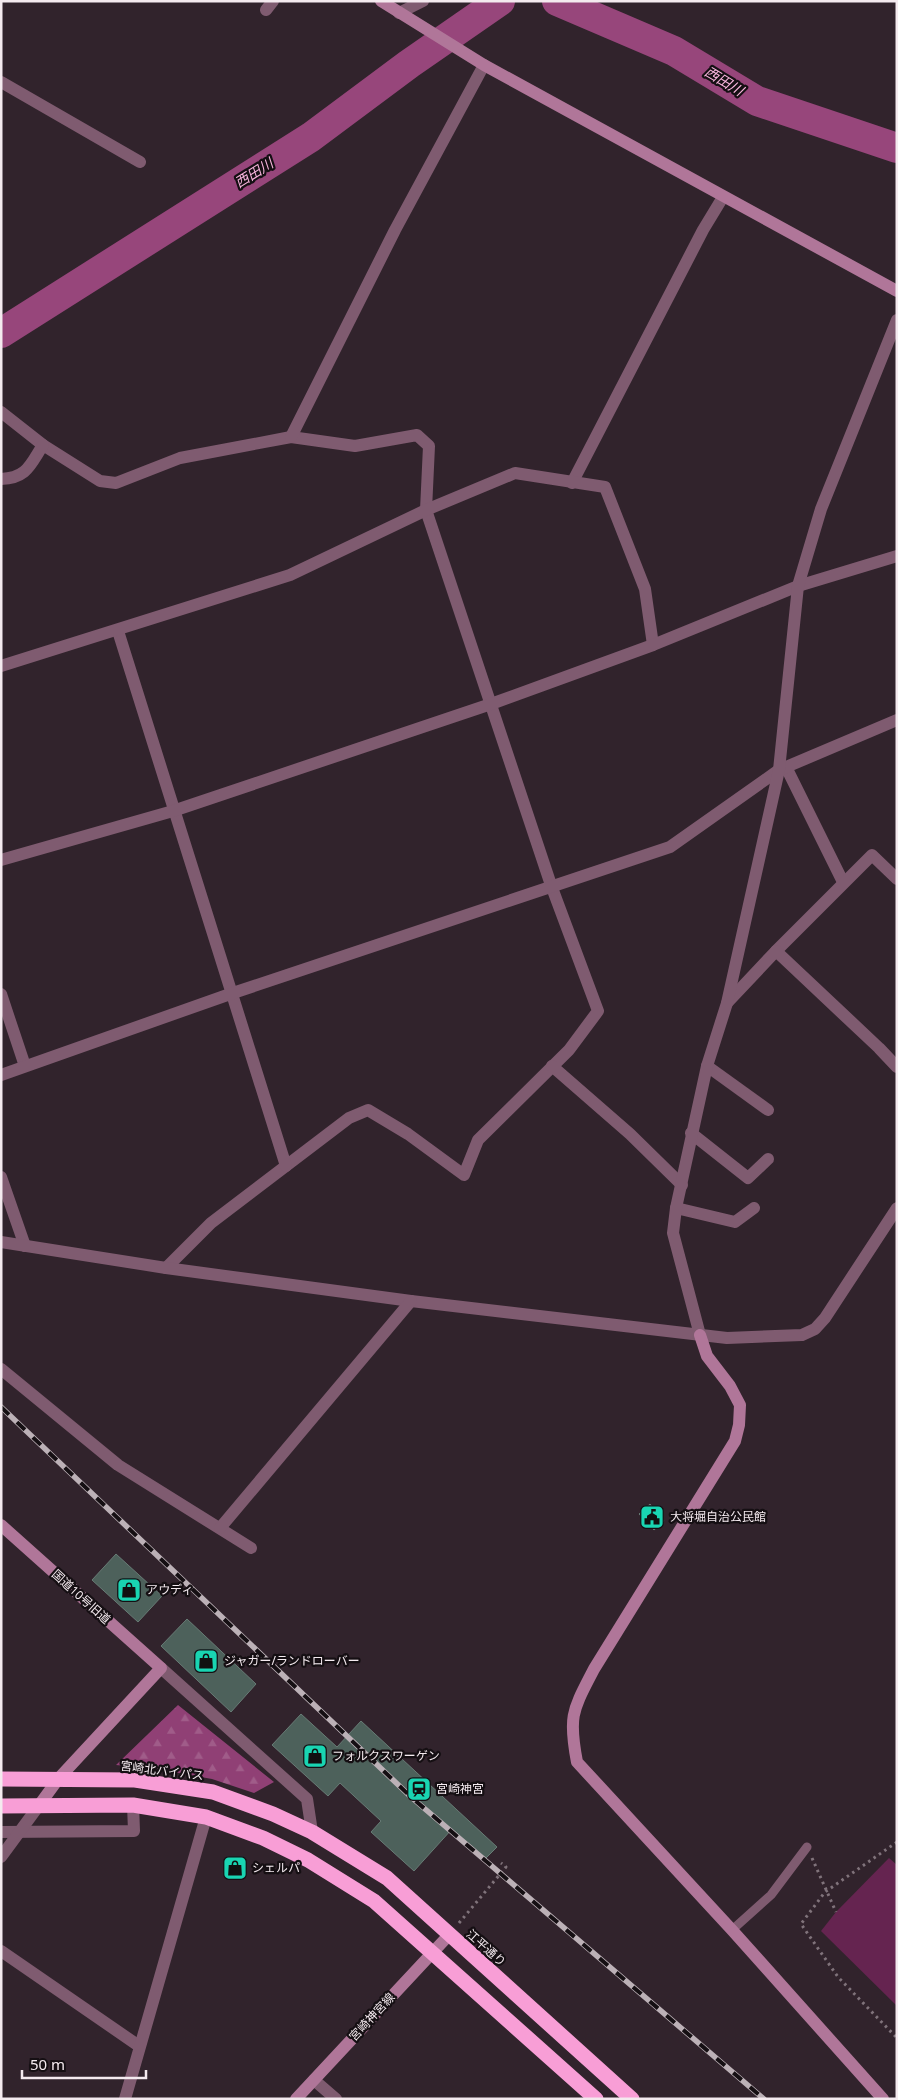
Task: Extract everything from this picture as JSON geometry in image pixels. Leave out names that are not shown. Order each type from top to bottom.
[{"type":"highway","name":"宮崎北バイパス","points":[[1,1779],[135,1780],[213,1792],[273,1814],[312,1832]]},
{"type":"highway","points":[[1,1806],[40,1804],[134,1805],[206,1817],[263,1838],[308,1860],[374,1901],[596,2099]]},
{"type":"highway","name":"江平通り","points":[[312,1832],[387,1878],[632,2099]]},
{"type":"street","points":[[380,1],[484,65],[897,291]]},
{"type":"street","points":[[404,16],[423,1]]},
{"type":"street","points":[[291,437],[396,230],[484,65]]},
{"type":"street","points":[[1,82],[140,162]]},
{"type":"street","points":[[572,483],[703,230],[723,197]]},
{"type":"street","points":[[883,2099],[732,1930],[577,1762],[571,1725],[574,1707],[594,1669],[736,1441],[740,1405],[730,1386],[707,1356],[700,1335],[673,1232],[676,1208],[707,1066],[727,1003],[782,768],[798,586],[821,509],[897,320]]},
{"type":"street","points":[[1,412],[43,445],[100,481],[116,484],[180,458],[291,437],[355,446],[417,435],[429,446],[426,510],[551,885],[598,1010],[569,1050],[478,1140],[464,1175],[408,1134],[368,1110],[349,1118],[211,1223],[166,1268]]},
{"type":"street","points":[[1,479],[13,478],[24,474],[43,445]]},
{"type":"street","points":[[1,666],[118,631],[290,575],[426,510],[515,473],[605,488],[645,589],[653,645]]},
{"type":"street","points":[[1,860],[173,811],[490,704],[653,645],[798,586],[897,556]]},
{"type":"street","points":[[118,631],[286,1166]]},
{"type":"street","points":[[1,1075],[233,993],[551,885],[670,847],[782,768],[897,720]]},
{"type":"street","points":[[782,768],[843,882]]},
{"type":"street","points":[[727,1003],[843,882],[872,855],[897,878]]},
{"type":"street","points":[[776,951],[897,1067]]},
{"type":"street","points":[[1,994],[25,1066]]},
{"type":"street","points":[[552,1066],[630,1134],[682,1185]]},
{"type":"street","points":[[707,1066],[768,1110]]},
{"type":"street","points":[[691,1133],[748,1178],[768,1159]]},
{"type":"street","points":[[1,1177],[25,1246]]},
{"type":"street","points":[[676,1208],[735,1222],[754,1208]]},
{"type":"street","points":[[1,1242],[166,1268],[411,1301],[700,1335],[754,1339],[802,1335],[815,1329],[825,1318],[897,1208]]},
{"type":"street","points":[[220,1528],[411,1301]]},
{"type":"street","points":[[1,1369],[118,1465],[251,1548]]},
{"type":"street","name":"国道10号旧道","points":[[1,1526],[161,1668]]},
{"type":"street","points":[[1,1857],[59,1778],[161,1668],[307,1799],[312,1832]]},
{"type":"street","points":[[1,1832],[134,1831],[134,1805]]},
{"type":"street","points":[[125,2099],[206,1817]]},
{"type":"street","name":"宮崎神宮線","points":[[296,2099],[449,1935]]},
{"type":"street","points":[[1,1951],[139,2046]]},
{"type":"street","points":[[314,2080],[336,2099]]},
{"type":"lane","points":[[732,1930],[771,1895],[807,1846]]},
{"type":"path","points":[[896,1844],[825,1892],[801,1924],[838,1978],[897,2038]]},
{"type":"path","points":[[807,1846],[825,1892],[836,1912]]},
{"type":"path","points":[[449,1935],[506,1867],[501,1863]]},
{"type":"green space","points":[[178,1705],[274,1782],[254,1793],[212,1779],[157,1769],[116,1765]]},
{"type":"shaded area","points":[[889,1858],[897,1865],[897,2006],[821,1931],[836,1912]]},
{"type":"building","name":"大将堀自治公民館","points":[[650,1504],[664,1521],[654,1530],[639,1514]]},
{"type":"building","points":[[116,1554],[162,1596],[138,1622],[92,1580]]},
{"type":"building","points":[[187,1619],[256,1684],[231,1712],[161,1646]]},
{"type":"building","points":[[301,1714],[337,1747],[361,1721],[497,1847],[485,1859],[452,1829],[414,1871],[371,1832],[381,1821],[340,1783],[328,1796],[272,1745]]},
{"type":"waterway","name":"西田川","points":[[1,333],[311,137],[409,64],[500,1]]},
{"type":"waterway","name":"西田川","points":[[557,1],[674,51],[757,101],[897,148]]},
{"type":"railway","points":[[1,1407],[411,1797],[764,2099]]},
{"type":"place","name":"大将堀自治公民館","points":[[652,1517]]},
{"type":"place","name":"アウディ","points":[[129,1590]]},
{"type":"place","name":"ジャガー/ランドローバー","points":[[206,1661]]},
{"type":"place","name":"フォルクスワーゲン","points":[[315,1756]]},
{"type":"place","name":"宮崎神宮","points":[[419,1789]]},
{"type":"place","name":"シェルパ","points":[[235,1868]]}]
